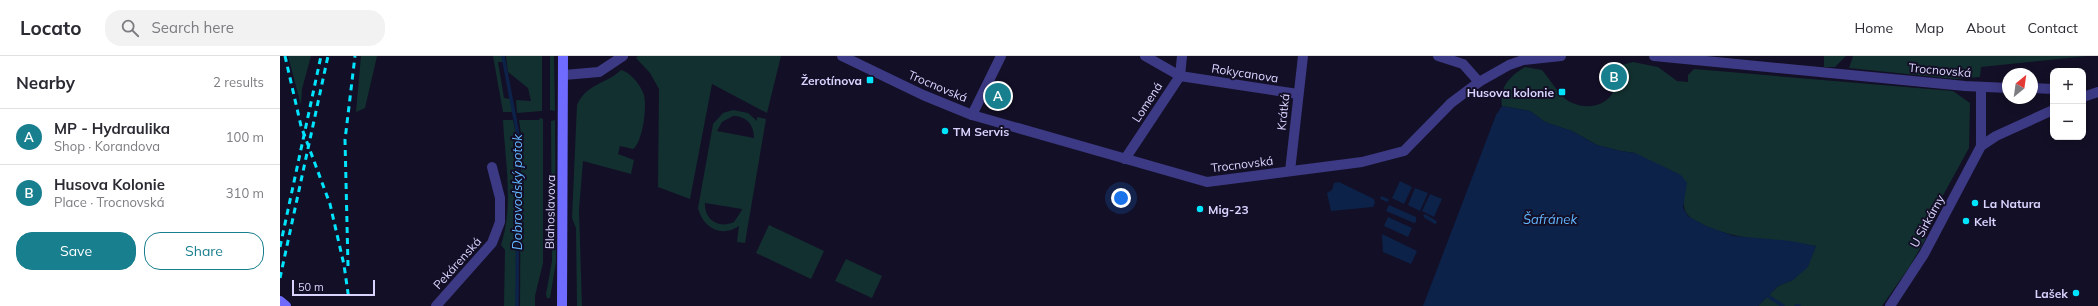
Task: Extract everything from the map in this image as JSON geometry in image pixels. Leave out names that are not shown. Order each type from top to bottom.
[{"type":"main road","name":"Blahoslavova","points":[[562,306],[564,117],[563,56]]},
{"type":"main road","points":[[280,301],[286,306]]},
{"type":"street","points":[[564,75],[599,72],[623,56]]},
{"type":"street","name":"Trocnovská","points":[[842,56],[923,95],[972,115],[1207,182],[1362,162],[1404,151],[1451,103],[1479,82],[1509,65],[1523,60],[1537,57],[1561,56]]},
{"type":"street","points":[[972,115],[1001,56]]},
{"type":"street","name":"Rokycanova","points":[[1145,56],[1180,76],[1298,94]]},
{"type":"street","name":"Lomená","points":[[1125,159],[1180,76],[1182,56]]},
{"type":"street","name":"Krátká","points":[[1290,171],[1303,56]]},
{"type":"street","points":[[1438,56],[1463,64],[1479,82]]},
{"type":"street","name":"Trocnovská","points":[[1654,56],[2002,88]]},
{"type":"street","name":"U Sirkárny","points":[[1890,306],[1924,254],[1981,146],[1981,87]]},
{"type":"street","points":[[2038,88],[2050,89]]},
{"type":"street","points":[[2086,90],[2098,91]]},
{"type":"street","points":[[2086,96],[2098,91]]},
{"type":"street","name":"U Sirkárny","points":[[1981,146],[1996,136],[2050,111]]},
{"type":"street","name":"Pekárenská","points":[[436,306],[492,243],[500,222],[500,198],[492,167]]},
{"type":"green space","points":[[288,56],[311,56],[302,89],[301,105]]},
{"type":"green space","points":[[361,56],[377,56],[365,108],[356,112]]},
{"type":"green space","points":[[493,56],[503,56],[503,62],[498,62],[504,98],[510,99],[513,112],[503,112]]},
{"type":"green space","points":[[506,56],[542,56],[542,111],[517,113],[516,100],[531,101],[528,88],[508,72]]},
{"type":"green space","points":[[550,56],[554,56],[555,111],[550,110]]},
{"type":"green space","points":[[638,56],[781,56],[767,113],[712,84],[690,199],[658,187],[659,89],[650,73],[636,58]]},
{"type":"green space","points":[[1824,56],[1846,56],[1835,67],[1824,67]]},
{"type":"green space","points":[[1853,56],[2087,56],[1981,67],[1980,77],[1955,79],[1849,68]]},
{"type":"green space","points":[[1633,62],[1658,67],[1677,81],[1688,82],[1688,75],[1694,69],[1953,91],[1970,103],[1969,148],[1924,230],[1926,238],[1910,266],[1882,306],[1758,306],[1778,286],[1793,280],[1809,262],[1816,246],[1741,237],[1698,222],[1686,213],[1684,198],[1635,153],[1597,145],[1572,131],[1545,122],[1530,111],[1502,106],[1502,93],[1504,88],[1510,78],[1525,67],[1542,70],[1558,92],[1566,100],[1587,106],[1601,103],[1607,99],[1612,94],[1622,65]]},
{"type":"green space","points":[[621,70],[628,73],[638,83],[643,91],[645,107],[642,132],[633,149],[620,146],[618,154],[634,160],[631,174],[583,161],[579,210],[582,306],[577,306],[576,228],[572,218],[577,105],[581,98],[591,88],[609,79]]},
{"type":"green space","points":[[733,110],[748,113],[757,121],[757,117],[766,119],[745,243],[737,242],[739,226],[726,231],[714,229],[708,226],[704,221],[698,208],[713,124],[723,113]],"holes":[[[733,116],[742,117],[751,125],[754,138],[717,131],[722,122]],[[705,203],[742,209],[742,210],[734,222],[728,224],[718,224],[714,222],[707,214]]]},
{"type":"green space","points":[[540,118],[543,119],[543,263],[535,296],[535,306],[520,306],[521,133],[519,120],[539,120]]},
{"type":"green space","points":[[503,120],[513,120],[516,135],[516,306],[504,306],[505,250],[501,245],[507,214],[508,183]]},
{"type":"green space","points":[[555,120],[556,262],[550,298],[547,298],[546,294],[552,261],[551,121]]},
{"type":"green space","points":[[769,225],[824,251],[811,279],[756,253]]},
{"type":"green space","points":[[846,259],[882,276],[872,298],[835,281]]},
{"type":"water","name":"Šafránek","points":[[1502,106],[1530,111],[1545,122],[1572,131],[1597,145],[1635,153],[1681,175],[1687,183],[1683,208],[1688,216],[1706,226],[1734,236],[1791,241],[1816,246],[1808,267],[1793,280],[1778,286],[1758,306],[1423,306],[1496,115]]},
{"type":"water","points":[[1400,181],[1412,187],[1404,204],[1392,198]]},
{"type":"water","points":[[1339,182],[1374,199],[1375,203],[1373,207],[1331,211],[1327,193],[1332,190],[1334,183]]},
{"type":"water","points":[[1415,188],[1428,193],[1420,211],[1408,205]]},
{"type":"water","points":[[1430,194],[1442,199],[1434,217],[1422,211]]},
{"type":"water","points":[[1389,205],[1416,217],[1416,222],[1414,223],[1386,211]]},
{"type":"water","points":[[1388,217],[1412,228],[1408,237],[1384,226]]},
{"type":"water","points":[[1382,234],[1417,251],[1411,264],[1383,252]]},
{"type":"waterway","name":"Dobrovodský potok","points":[[503,56],[518,135],[517,306]]},
{"type":"waterway","points":[[1382,198],[1387,200]]},
{"type":"waterway","points":[[1425,216],[1435,222]]},
{"type":"waterway","points":[[1765,294],[1783,306]]},
{"type":"railway","points":[[285,56],[301,126],[330,204],[344,265],[349,300]]},
{"type":"railway","points":[[280,247],[321,56]]},
{"type":"railway","points":[[280,278],[328,56]]},
{"type":"railway","points":[[348,266],[345,140],[355,56]]},
{"type":"place","name":"Husova Kolonie","points":[[1614,77]]},
{"type":"place","name":"Žerotínova","points":[[870,80]]},
{"type":"place","name":"Husova kolonie","points":[[1562,92]]},
{"type":"place","name":"MP - Hydraulika","points":[[998,96]]},
{"type":"place","name":"TM Servis","points":[[945,131]]},
{"type":"place","name":"La Natura","points":[[1975,203]]},
{"type":"place","name":"Mig-23","points":[[1200,209]]},
{"type":"place","name":"Kelt","points":[[1966,221]]},
{"type":"place","name":"Lašek","points":[[2076,293]]}]
